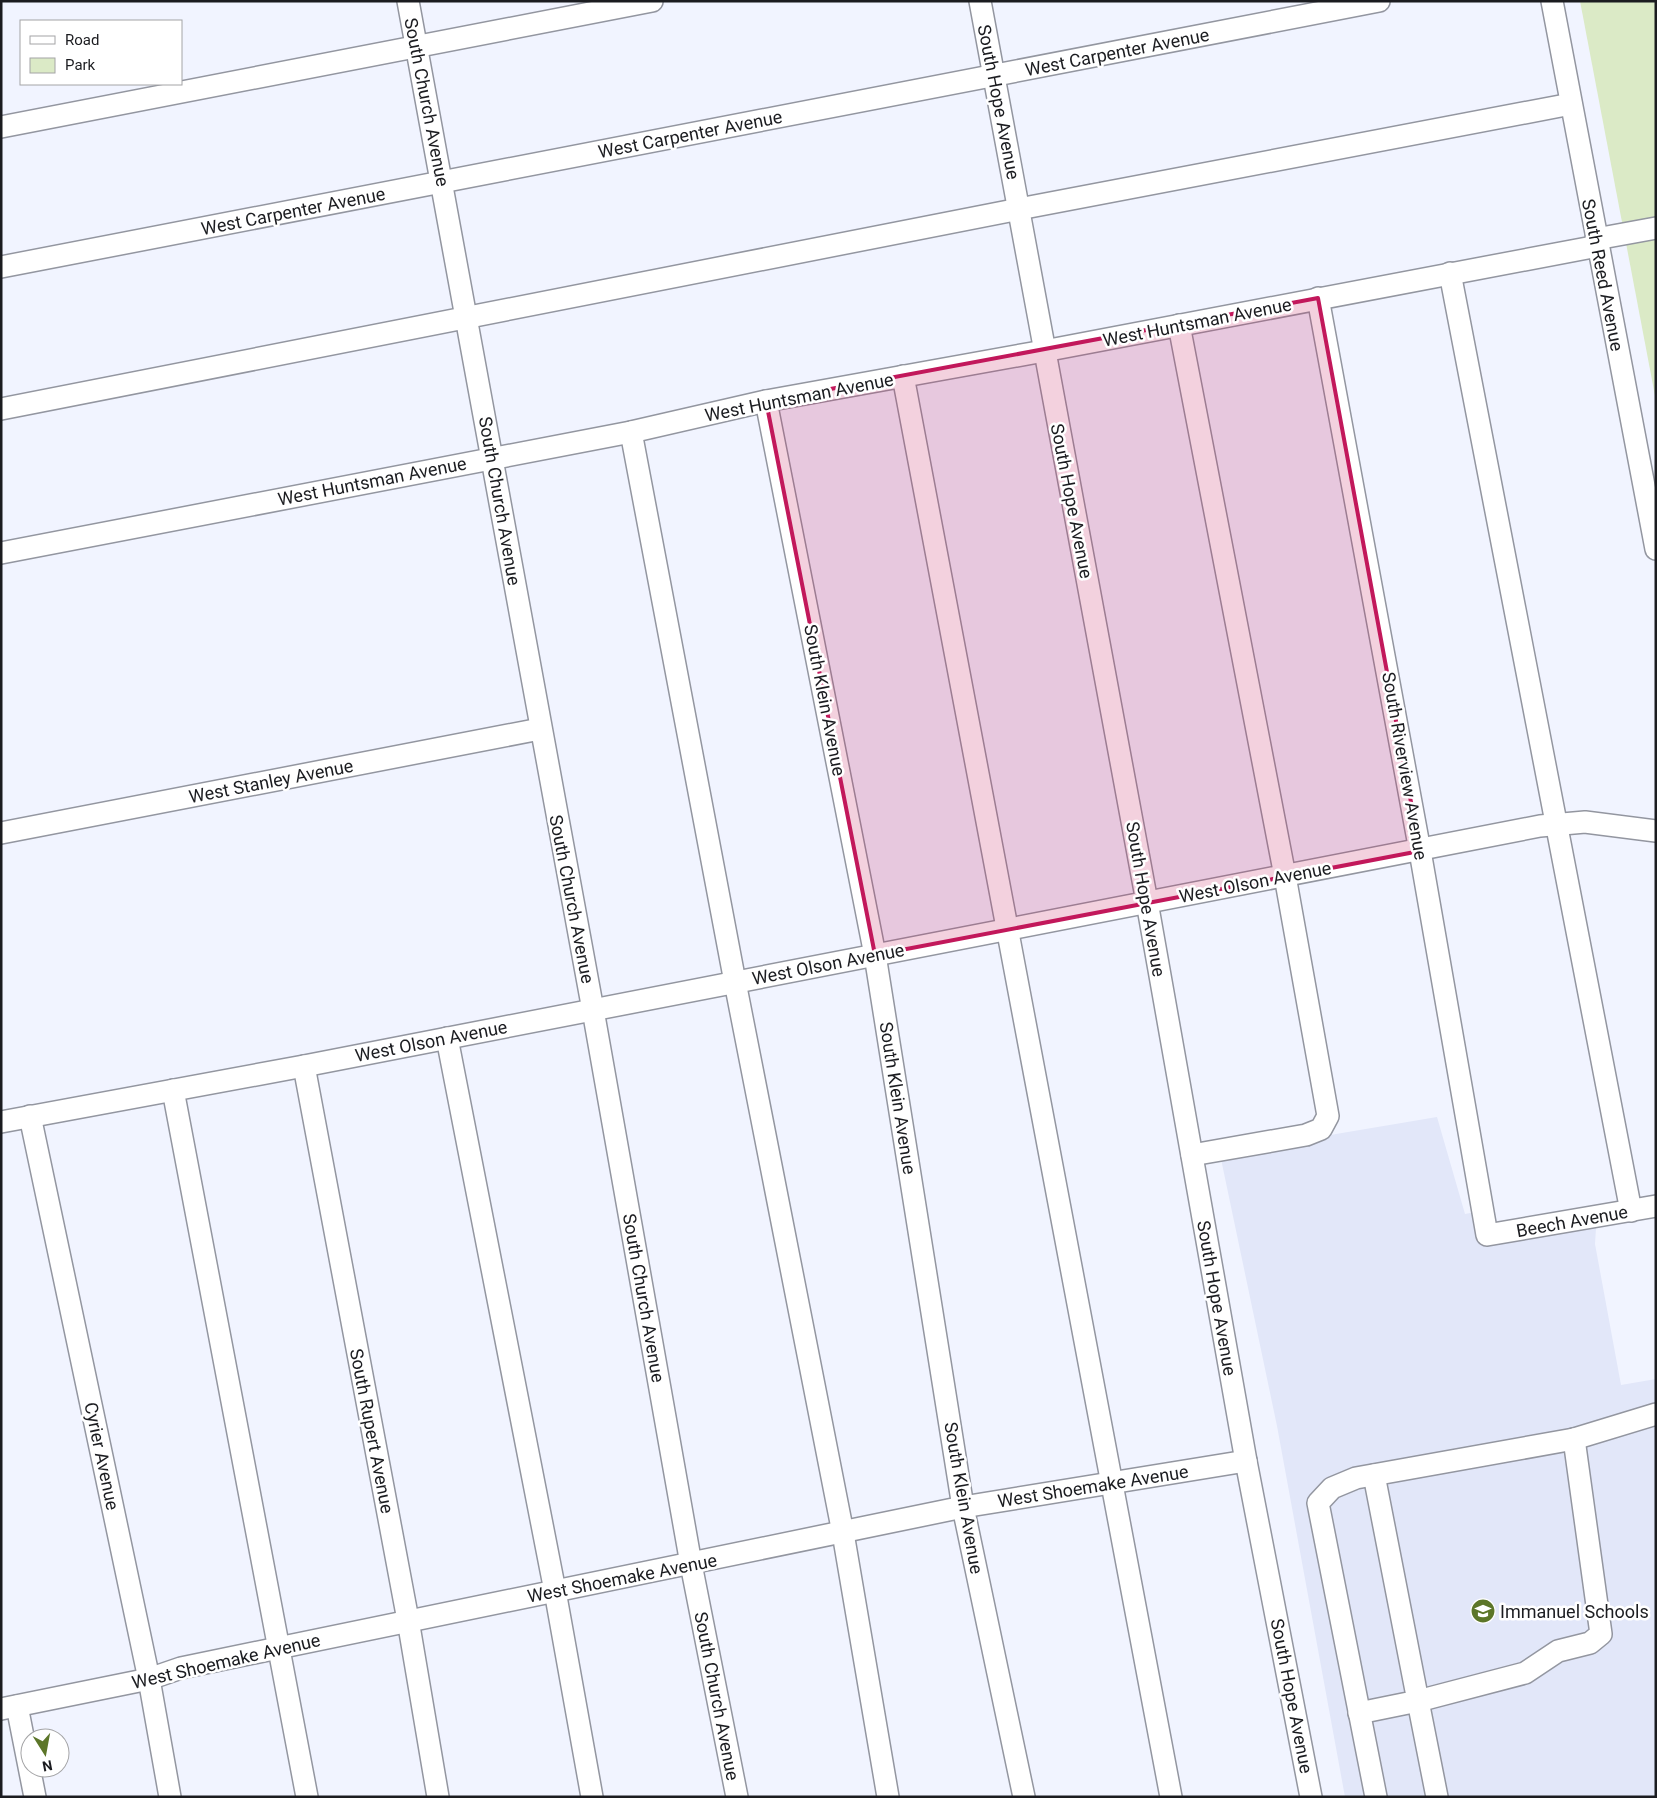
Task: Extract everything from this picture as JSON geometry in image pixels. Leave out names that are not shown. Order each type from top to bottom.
[{"type":"street","name":"South Church Avenue","points":[[408,1],[540,729],[594,1010],[691,1564],[737,1797]]},
{"type":"street","points":[[1,127],[652,1]]},
{"type":"street","name":"South Hope Avenue","points":[[980,1],[1147,902],[1246,1461],[1311,1797]]},
{"type":"street","name":"West Carpenter Avenue","points":[[1,267],[1379,1]]},
{"type":"street","name":"South Reed Avenue","points":[[1552,1],[1597,242],[1650,487],[1656,550]]},
{"type":"street","points":[[1,409],[467,319],[1019,209],[1571,104]]},
{"type":"street","name":"West Huntsman Avenue","points":[[1,553],[631,432],[766,401],[1044,352],[1450,273],[1656,228]]},
{"type":"street","points":[[1450,273],[1631,1211]]},
{"type":"street","name":"South Riverview Avenue","points":[[1318,298],[1420,851],[1488,1235]]},
{"type":"street","points":[[1179,325],[1285,876],[1328,1116],[1321,1130],[1306,1135],[1192,1155]]},
{"type":"street","points":[[903,376],[1171,1797]]},
{"type":"street","name":"South Klein Avenue","points":[[766,401],[875,955],[963,1507],[1024,1797]]},
{"type":"street","points":[[631,432],[735,982],[843,1533],[888,1797]]},
{"type":"street","name":"West Stanley Avenue","points":[[1,833],[540,729]]},
{"type":"street","name":"West Olson Avenue","points":[[1,1122],[304,1066],[1147,902],[1420,851],[1540,826],[1585,822],[1656,831]]},
{"type":"street","points":[[447,1038],[555,1591],[592,1797]]},
{"type":"street","name":"South Rupert Avenue","points":[[304,1066],[408,1620],[438,1797]]},
{"type":"street","points":[[173,1090],[307,1797]]},
{"type":"street","name":"Cyrier Avenue","points":[[30,1116],[149,1679],[170,1797]]},
{"type":"street","name":"Beech Avenue","points":[[1488,1235],[1656,1206]]},
{"type":"street","points":[[1376,1797],[1318,1503],[1332,1488],[1356,1478],[1574,1439],[1656,1414]]},
{"type":"street","points":[[1359,1713],[1418,1701],[1525,1673],[1558,1651],[1590,1643],[1601,1634],[1574,1439]]},
{"type":"street","name":"West Shoemake Avenue","points":[[9,1707],[149,1679],[181,1668],[408,1620],[691,1564],[963,1507],[1246,1461]]},
{"type":"street","points":[[1374,1475],[1437,1797]]},
{"type":"street","points":[[9,1707],[35,1797]]},
{"type":"highlighted area","points":[[1318,298],[1420,851],[875,955],[766,401]]},
{"type":"shaded area","name":"Immanuel Schools","points":[[1437,1117],[1465,1214],[1491,1209],[1495,1229],[1597,1212],[1595,1244],[1621,1385],[1656,1379],[1656,1797],[1345,1797],[1277,1426],[1221,1159],[1336,1134]]},
{"type":"green space","points":[[1580,1],[1656,1],[1656,401]]},
{"type":"place","name":"Immanuel Schools","points":[[1483,1611]]}]
